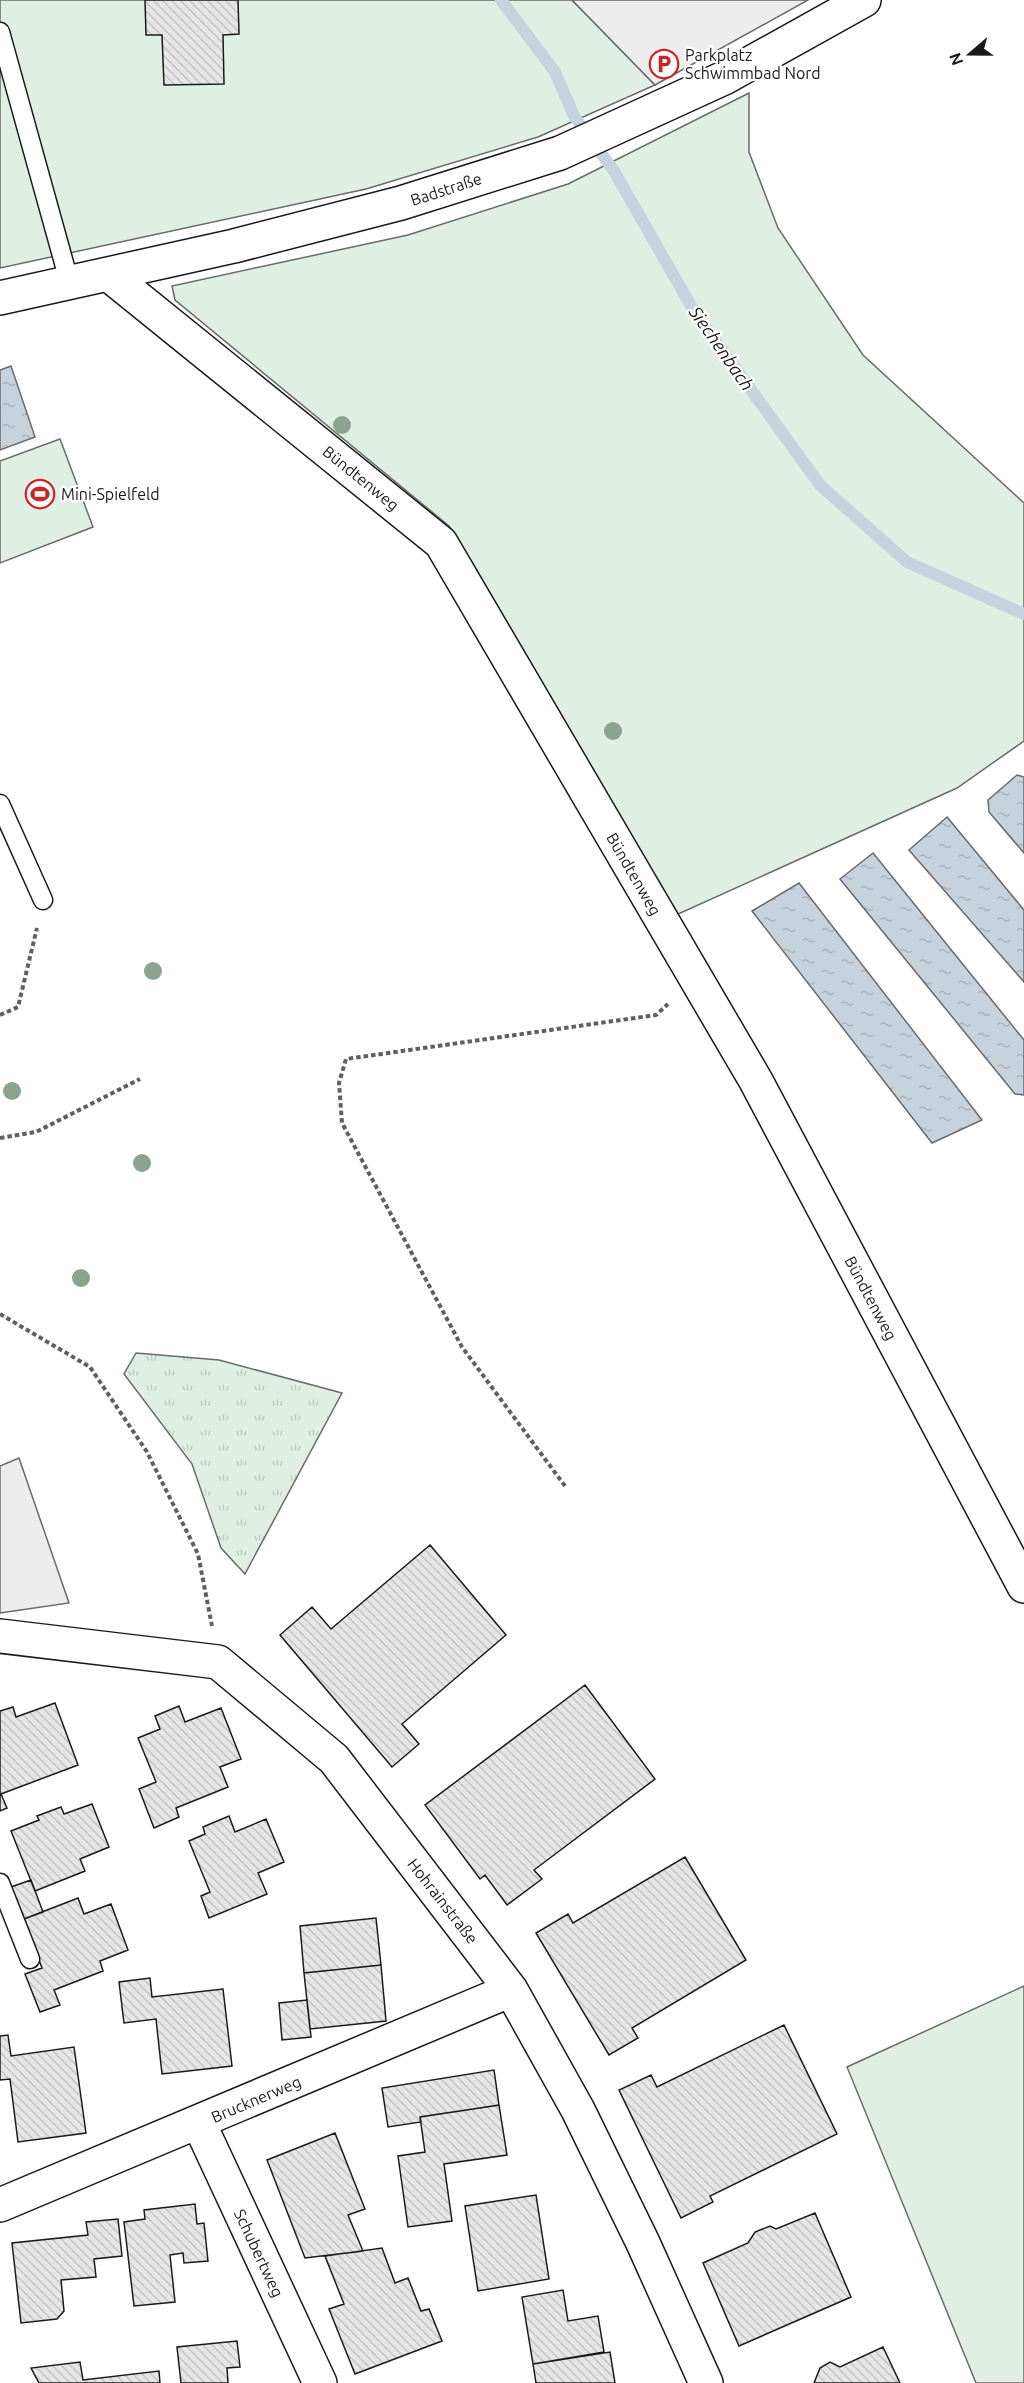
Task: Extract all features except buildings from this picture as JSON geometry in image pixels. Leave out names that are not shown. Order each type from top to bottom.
[{"type":"street","name":"Badstraße","points":[[0,298],[234,246],[401,203],[560,153],[724,78],[864,0]]},
{"type":"street","name":"Bündtenweg","points":[[108,274],[441,543],[756,1081],[1024,1586]]},
{"type":"street","points":[[0,1636],[218,1662]]},
{"type":"street","name":"Hohrainstraße","points":[[218,1662],[334,1759],[511,1990],[578,2110],[643,2243],[706,2383]]},
{"type":"street","name":"Brucknerweg","points":[[0,2205],[511,1990]]},
{"type":"street","name":"Schubertweg","points":[[199,2123],[320,2383]]},
{"type":"lane","points":[[0,32],[69,281]]},
{"type":"lane","points":[[0,804],[43,900]]},
{"type":"lane","points":[[0,1883],[30,1959]]},
{"type":"path","points":[[0,1015],[18,1007],[43,900]]},
{"type":"path","points":[[565,1486],[462,1347],[342,1123],[339,1083],[346,1059],[656,1015],[697,981]]},
{"type":"path","points":[[0,1138],[36,1132],[140,1079]]},
{"type":"path","points":[[0,1314],[90,1367],[147,1452],[198,1554],[218,1662]]},
{"type":"green space","points":[[0,0],[572,0],[655,85],[538,137],[366,189],[0,268]]},
{"type":"green space","points":[[749,93],[749,152],[778,228],[863,355],[1024,503],[1024,741],[957,788],[676,915],[449,526],[175,300],[172,286],[408,235],[568,184]]},
{"type":"green space","name":"Mini-Spielfeld","points":[[60,439],[93,527],[0,563],[0,461]]},
{"type":"green space","points":[[136,1353],[219,1360],[342,1393],[245,1574],[221,1548],[192,1464],[124,1374]]},
{"type":"green space","points":[[1024,1986],[1024,2383],[976,2383],[847,2067]]},
{"type":"shaded area","name":"Parkplatz Schwimmbad Nord","points":[[572,0],[808,0],[655,85]]},
{"type":"shaded area","points":[[19,1458],[69,1603],[0,1613],[0,1466]]},
{"type":"water","points":[[11,366],[35,437],[0,450],[0,370]]},
{"type":"water","points":[[1017,775],[1024,777],[1024,853],[989,812],[988,800]]},
{"type":"water","points":[[947,817],[1024,910],[1024,982],[909,850]]},
{"type":"water","points":[[873,853],[1024,1040],[1024,1095],[1015,1094],[840,879]]},
{"type":"water","points":[[799,883],[982,1120],[932,1143],[752,911]]},
{"type":"waterway","name":"Siechenbach","points":[[501,0],[555,72],[574,116],[614,171],[694,311],[820,485],[907,562],[1024,614]]},
{"type":"place","name":"Parkplatz Schwimmbad Nord","points":[[664,64]]},
{"type":"place","name":"Mini-Spielfeld","points":[[40,494]]}]
